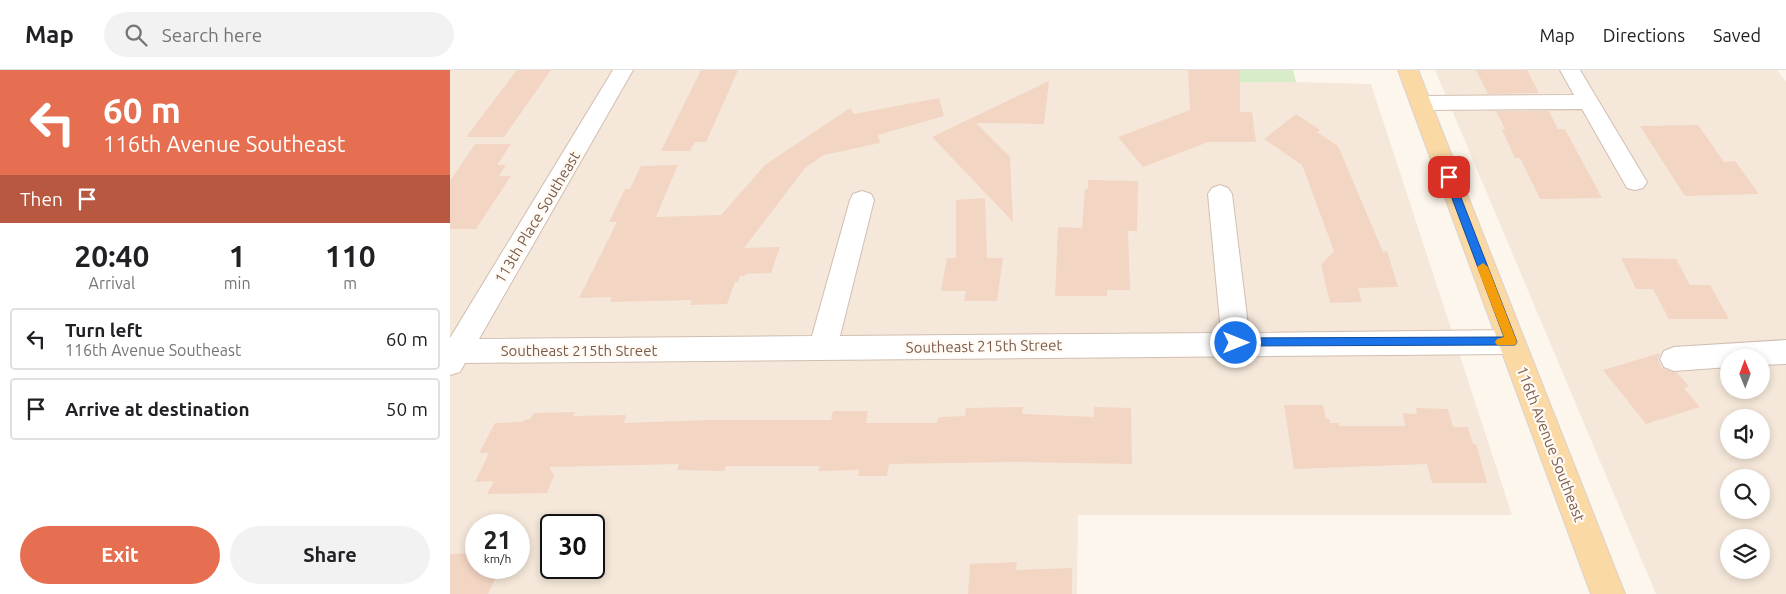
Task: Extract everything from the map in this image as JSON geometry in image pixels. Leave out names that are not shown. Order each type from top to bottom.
[{"type":"main road","name":"116th Avenue Southeast","points":[[1408,70],[1608,594]]},
{"type":"street","name":"113th Place Southeast","points":[[454,357],[624,70]]},
{"type":"street","points":[[1570,70],[1635,182]]},
{"type":"street","points":[[1421,103],[1589,102]]},
{"type":"street","points":[[1220,194],[1236,343]]},
{"type":"street","points":[[824,348],[862,200]]},
{"type":"street","name":"Southeast 215th Street","points":[[454,357],[824,348],[1511,342]]},
{"type":"street","points":[[1674,359],[1786,352]]},
{"type":"shaded area","points":[[450,70],[1200,70],[1201,83],[1296,82],[1371,84],[1512,515],[1078,515],[1077,594],[450,594]]},
{"type":"shaded area","points":[[1435,70],[1777,70],[1786,81],[1786,594],[1656,594]]},
{"type":"green space","points":[[1200,70],[1293,70],[1296,82],[1201,83]]},
{"type":"building","points":[[517,70],[551,70],[504,137],[466,137]]},
{"type":"building","points":[[701,70],[738,70],[706,142],[695,142],[690,151],[661,151]]},
{"type":"building","points":[[1188,70],[1240,70],[1240,112],[1252,112],[1256,142],[1208,142],[1143,167],[1118,137],[1190,110]]},
{"type":"building","points":[[1476,70],[1527,70],[1539,93],[1488,94]]},
{"type":"building","points":[[1049,81],[1044,124],[976,123],[1010,157],[1013,222],[932,137]]},
{"type":"building","points":[[939,98],[944,116],[878,135],[880,143],[824,155],[805,168],[744,248],[780,247],[771,273],[745,274],[745,276],[740,276],[738,282],[735,282],[727,304],[690,305],[692,300],[610,302],[612,297],[579,298],[617,222],[609,222],[625,189],[630,189],[641,166],[678,165],[656,217],[721,215],[765,165],[850,108],[854,114]]},
{"type":"building","points":[[1496,111],[1549,111],[1558,129],[1565,129],[1602,198],[1540,199],[1520,158],[1515,158],[1502,130],[1505,129]]},
{"type":"building","points":[[1296,114],[1320,130],[1317,132],[1338,146],[1383,252],[1387,251],[1398,287],[1358,288],[1362,302],[1330,303],[1321,265],[1334,251],[1302,165],[1264,139]]},
{"type":"building","points":[[1698,125],[1724,162],[1735,161],[1759,194],[1685,196],[1640,126]]},
{"type":"building","points":[[475,144],[511,144],[497,165],[506,165],[499,176],[511,176],[476,229],[450,229],[450,181]]},
{"type":"building","points":[[1088,180],[1138,181],[1137,231],[1128,231],[1130,290],[1107,290],[1107,296],[1055,296],[1058,227],[1082,228],[1085,189],[1088,189]]},
{"type":"building","points":[[985,198],[987,258],[1003,258],[997,301],[964,301],[966,291],[941,291],[947,258],[956,258],[956,200]]},
{"type":"building","points":[[1621,258],[1676,259],[1690,285],[1710,285],[1729,319],[1669,319],[1653,289],[1636,289]]},
{"type":"building","points":[[1660,353],[1658,360],[1662,368],[1677,373],[1689,386],[1684,388],[1700,407],[1646,424],[1603,370]]},
{"type":"building","points":[[1284,405],[1323,405],[1326,419],[1329,419],[1330,423],[1339,423],[1339,426],[1405,426],[1403,413],[1417,414],[1416,408],[1448,409],[1453,427],[1468,427],[1473,444],[1476,444],[1487,483],[1432,483],[1427,464],[1294,469]]},
{"type":"building","points":[[1023,407],[1022,414],[1094,417],[1094,407],[1131,408],[1132,464],[1015,462],[889,464],[887,476],[858,476],[859,470],[818,471],[820,466],[726,466],[724,471],[677,470],[679,464],[549,467],[554,475],[547,493],[487,494],[494,481],[475,482],[489,453],[479,453],[495,423],[522,422],[530,419],[534,413],[575,412],[573,416],[626,415],[624,423],[711,420],[831,420],[833,411],[868,411],[866,423],[937,423],[938,418],[941,417],[965,416],[966,408]]},
{"type":"building","points":[[465,553],[465,579],[495,579],[488,594],[450,594],[450,554]]},
{"type":"building","points":[[1017,562],[1016,570],[1072,568],[1072,594],[968,594],[970,564]]},
{"type":"slow traffic","points":[[1483,267],[1511,342],[1501,342]]},
{"type":"route","points":[[1236,343],[1511,342],[1449,177]]}]
